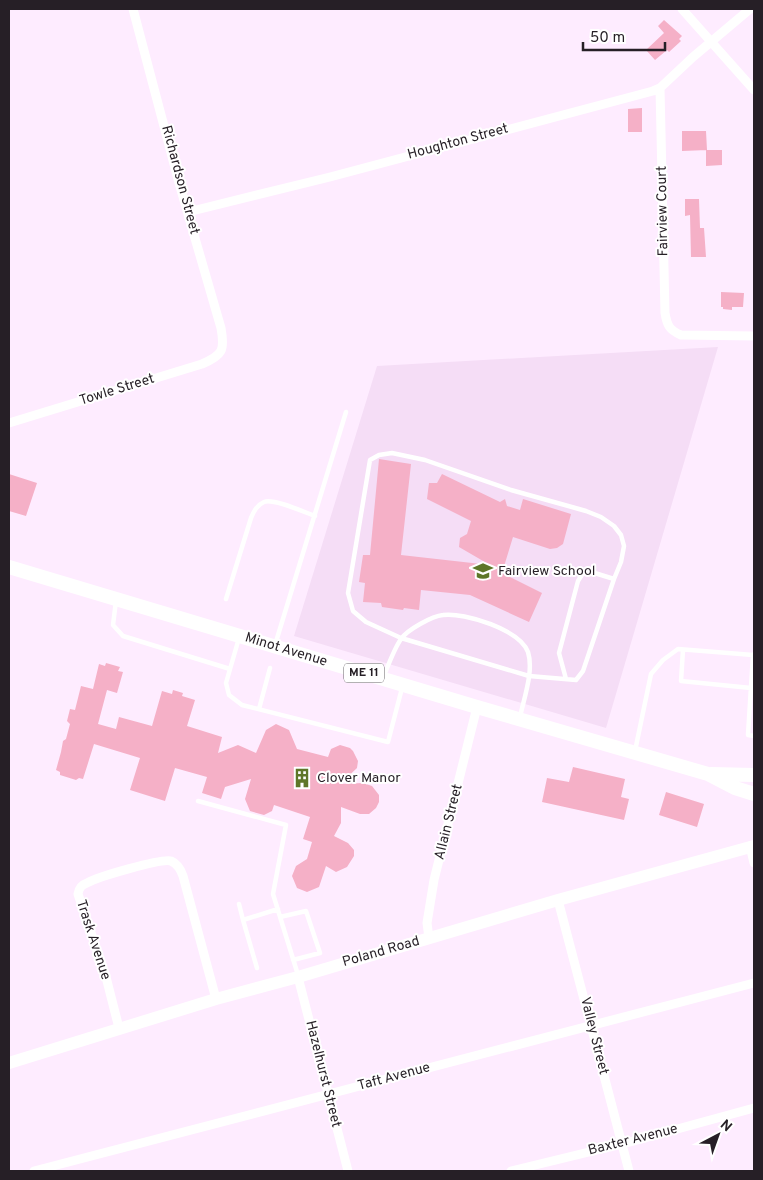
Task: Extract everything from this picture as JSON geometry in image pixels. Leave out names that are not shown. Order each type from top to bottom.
[{"type":"main road","name":"Minot Avenue","points":[[9,567],[402,685],[708,774],[735,788],[754,794]]},
{"type":"main road","name":"Minot Avenue","points":[[708,774],[754,775]]},
{"type":"street","name":"Richardson Street","points":[[133,9],[221,328],[224,343],[222,351]]},
{"type":"street","points":[[682,9],[754,90]]},
{"type":"street","name":"Houghton Street","points":[[188,212],[330,177],[660,88],[711,41],[750,9]]},
{"type":"street","name":"Fairview Court","points":[[660,88],[665,313],[667,325],[673,332],[681,335],[754,336]]},
{"type":"street","name":"Towle Street","points":[[9,423],[202,364],[217,358],[222,351]]},
{"type":"street","name":"Allain Street","points":[[429,938],[427,923],[434,880],[477,707]]},
{"type":"street","points":[[752,846],[754,863]]},
{"type":"street","name":"Poland Road","points":[[9,1063],[216,999],[752,846]]},
{"type":"street","name":"Trask Avenue","points":[[120,1028],[106,976],[78,894],[79,888],[90,881],[116,873],[160,861],[172,862],[180,869],[216,999]]},
{"type":"street","name":"Valley Street","points":[[558,900],[629,1171]]},
{"type":"street","name":"Hazelhurst Street","points":[[298,976],[348,1171]]},
{"type":"street","name":"Taft Avenue","points":[[34,1171],[754,983]]},
{"type":"street","name":"Baxter Avenue","points":[[511,1171],[754,1108]]},
{"type":"lane","points":[[275,647],[346,412]]},
{"type":"lane","points":[[392,453],[425,460],[511,490],[586,511],[601,517],[614,526],[621,535],[624,546],[621,562],[584,671],[576,680],[530,676],[401,638],[366,622],[353,611],[348,593],[368,468],[370,460],[379,454],[392,453]]},
{"type":"lane","points":[[226,599],[251,518],[260,505],[266,501],[274,502],[314,516]]},
{"type":"lane","points":[[566,679],[559,654],[578,581],[585,570],[614,579]]},
{"type":"lane","points":[[116,600],[113,625],[122,636],[230,669]]},
{"type":"lane","points":[[383,679],[401,638],[430,617],[445,614],[461,615],[493,624],[514,636],[528,651],[530,676],[519,719]]},
{"type":"lane","points":[[239,636],[226,683],[229,695],[242,705],[388,742],[402,685]]},
{"type":"lane","points":[[635,752],[651,674],[663,660],[678,649],[753,655],[748,736],[754,736]]},
{"type":"lane","points":[[683,650],[680,681],[751,688]]},
{"type":"lane","points":[[259,709],[270,668]]},
{"type":"lane","points":[[198,801],[286,826],[273,894],[298,976]]},
{"type":"lane","points":[[239,904],[258,968]]},
{"type":"lane","points":[[243,920],[278,909]]},
{"type":"lane","points":[[280,917],[306,911],[320,953],[293,960]]},
{"type":"shaded area","name":"Fairview School","points":[[718,347],[606,728],[294,636],[377,366]]},
{"type":"building","points":[[664,20],[682,36],[679,39],[681,41],[669,52],[667,50],[655,60],[646,50],[664,33],[658,26]]},
{"type":"building","points":[[642,108],[642,132],[628,132],[628,109]]},
{"type":"building","points":[[682,131],[706,131],[707,150],[682,151]]},
{"type":"building","points":[[706,150],[722,150],[722,165],[706,166]]},
{"type":"building","points":[[685,199],[699,199],[700,228],[704,228],[706,257],[691,257],[690,215],[685,216]]},
{"type":"building","points":[[721,292],[744,293],[743,307],[732,307],[732,310],[723,309],[721,307]]},
{"type":"building","points":[[379,459],[411,464],[401,555],[490,565],[459,547],[460,538],[467,534],[471,521],[427,499],[429,483],[437,483],[442,474],[500,502],[505,499],[507,506],[520,510],[523,499],[571,514],[563,544],[557,548],[550,549],[513,537],[502,573],[542,593],[529,622],[470,595],[421,590],[419,610],[382,607],[381,603],[363,602],[365,583],[359,582],[363,555],[370,555]]},
{"type":"building","points":[[9,474],[37,483],[26,516],[9,511]]},
{"type":"building","name":"Clover Manor","points":[[106,663],[120,667],[118,671],[123,672],[117,693],[107,690],[98,724],[116,729],[119,717],[152,726],[162,691],[172,694],[173,690],[183,693],[182,696],[195,700],[187,726],[222,737],[218,753],[238,745],[256,753],[266,730],[276,724],[289,730],[297,749],[328,757],[331,749],[340,745],[350,748],[358,761],[357,768],[340,784],[363,783],[372,786],[379,795],[379,802],[376,808],[369,814],[360,814],[341,807],[341,823],[334,836],[348,843],[354,850],[354,856],[347,867],[336,872],[326,866],[319,887],[307,892],[297,888],[292,876],[296,866],[307,859],[312,842],[303,839],[310,817],[274,805],[272,811],[264,815],[250,811],[245,799],[251,779],[225,787],[221,799],[202,793],[207,777],[175,768],[165,801],[130,790],[140,758],[94,744],[83,779],[79,778],[76,780],[60,775],[60,772],[56,770],[63,741],[66,739],[70,724],[67,721],[70,709],[75,710],[81,686],[93,689],[99,664],[105,666]]},
{"type":"building","points":[[573,767],[625,779],[621,797],[629,799],[624,820],[542,802],[547,778],[569,782]]},
{"type":"building","points":[[666,792],[704,804],[697,827],[659,815]]},
{"type":"place","name":"Fairview School","points":[[483,571]]},
{"type":"place","name":"Clover Manor","points":[[302,778]]}]
